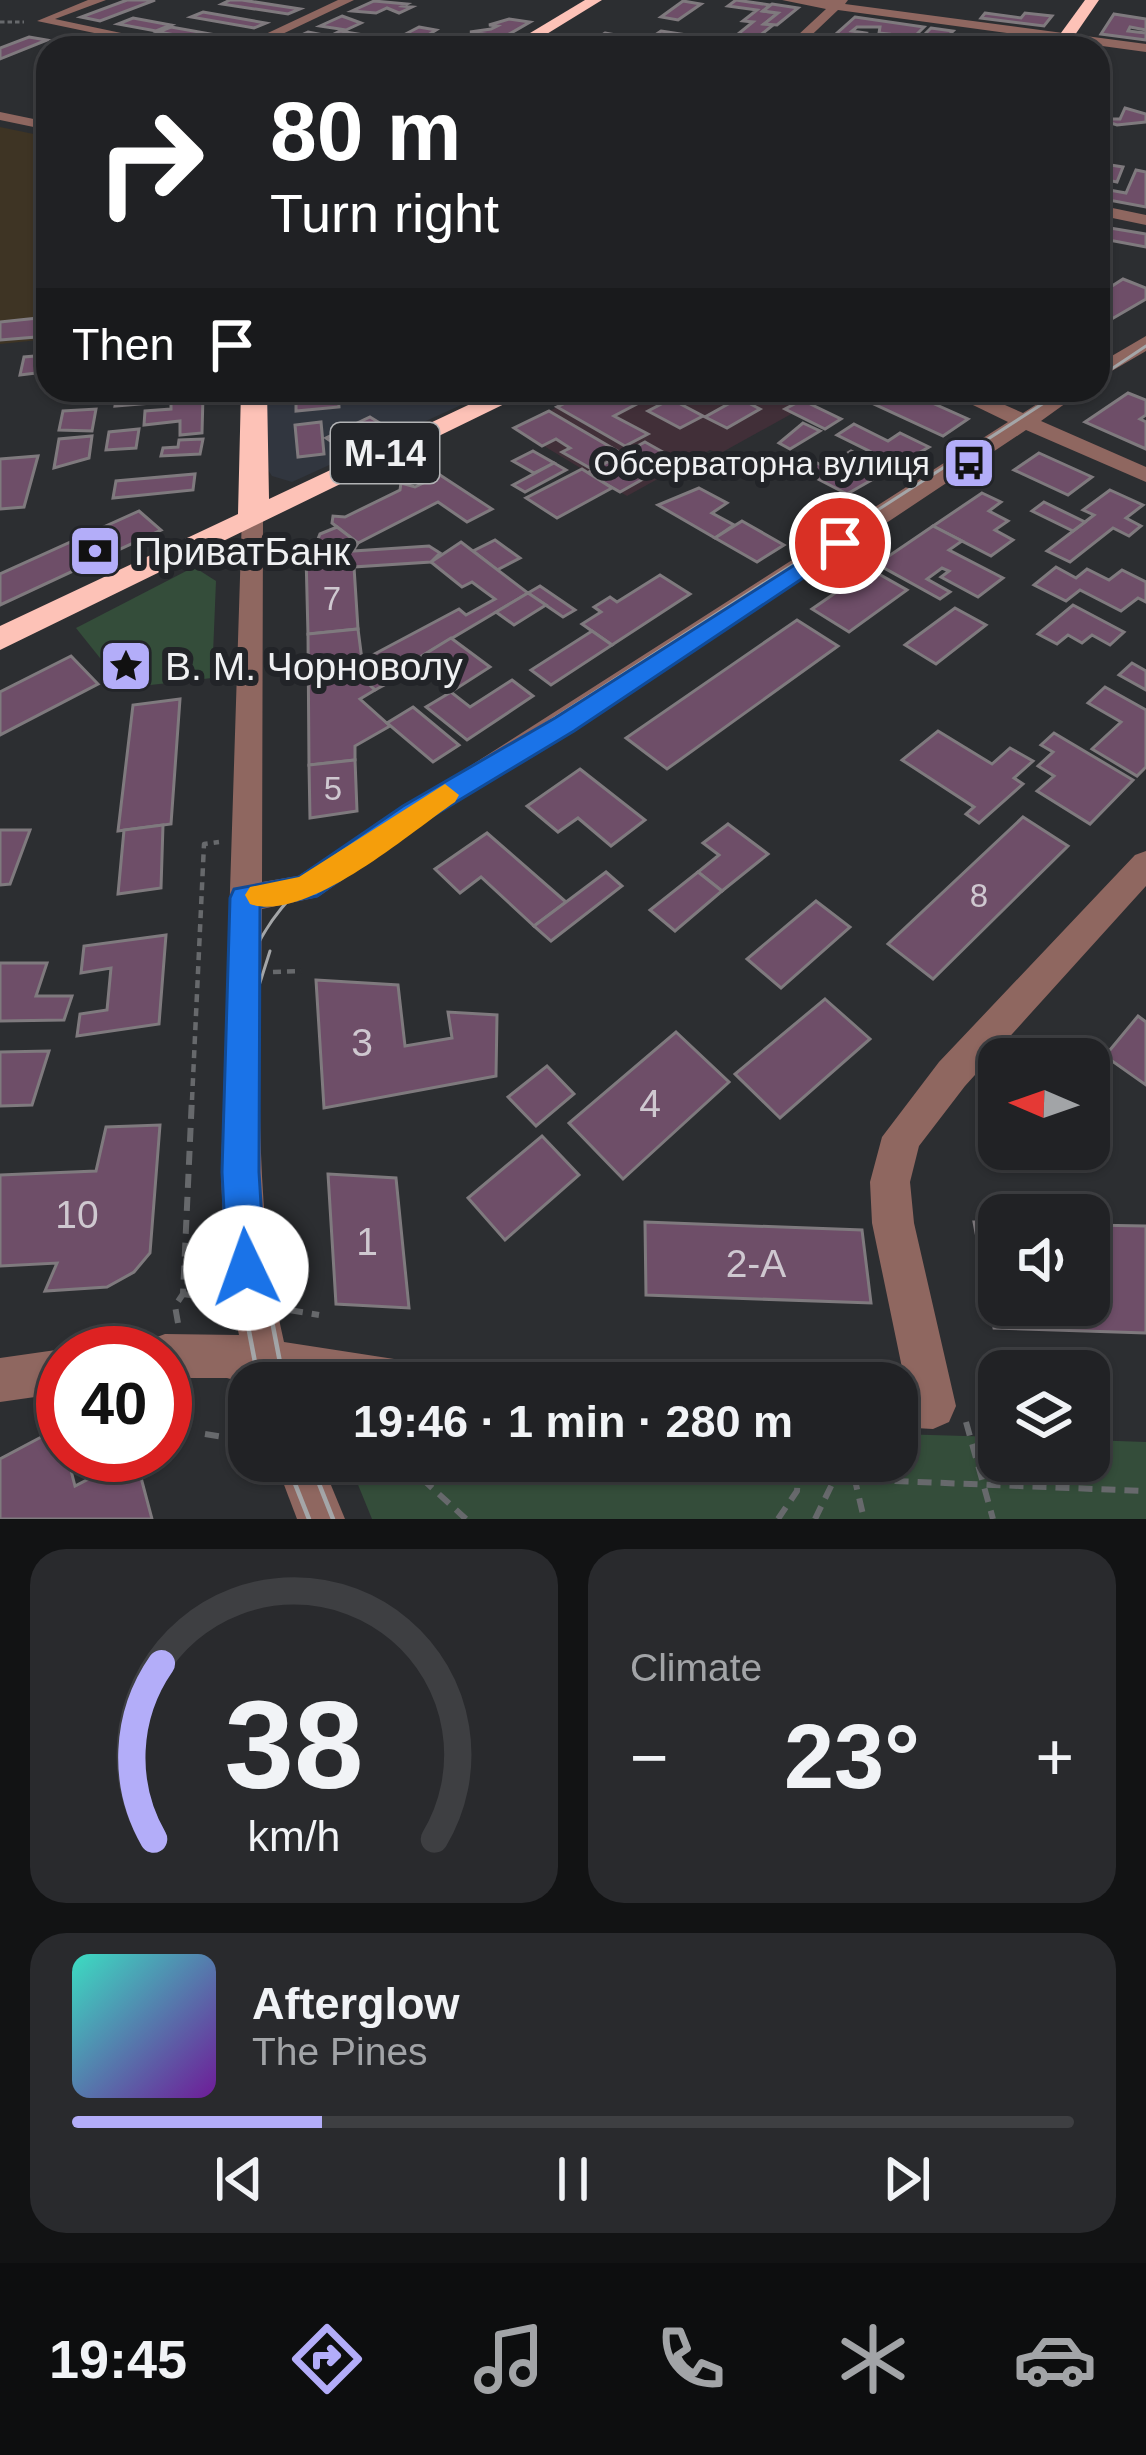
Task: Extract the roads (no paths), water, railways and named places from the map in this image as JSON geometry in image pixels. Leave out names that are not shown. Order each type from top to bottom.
[{"type":"highway","points":[[534,36],[595,0]]},
{"type":"highway","points":[[1066,36],[1092,0]]},
{"type":"highway","points":[[250,520],[256,489],[254,402]]},
{"type":"highway","name":"М-14","points":[[0,639],[495,402]]},
{"type":"street","points":[[100,0],[43,21],[122,36]]},
{"type":"street","points":[[268,36],[348,0]]},
{"type":"street","points":[[788,0],[841,4],[1027,36]]},
{"type":"street","points":[[804,36],[841,4]]},
{"type":"street","points":[[1110,45],[1146,47]]},
{"type":"street","points":[[0,116],[36,123]]},
{"type":"street","points":[[1110,213],[1146,220]]},
{"type":"street","points":[[1110,366],[1146,342]]},
{"type":"street","points":[[980,402],[1146,475]]},
{"type":"street","points":[[245,898],[306,888],[413,814],[564,724],[1055,402]]},
{"type":"street","points":[[250,520],[241,1172],[246,1268],[265,1362]]},
{"type":"street","points":[[931,1405],[893,1223],[890,1182],[902,1137],[952,1074],[1146,863]]},
{"type":"street","points":[[192,1354],[220,1351],[246,1362]]},
{"type":"street","points":[[0,1380],[36,1375]]},
{"type":"street","points":[[306,1482],[321,1519]]},
{"type":"tram line","points":[[1110,370],[1146,346]]},
{"type":"tram line","points":[[232,1099],[235,1031],[246,973],[272,920],[320,869],[1045,402]]},
{"type":"tram line","points":[[247,1099],[257,992],[270,951]]},
{"type":"tram line","points":[[232,1099],[238,1274],[255,1362]]},
{"type":"tram line","points":[[247,1099],[254,1228],[280,1362]]},
{"type":"tram line","points":[[294,1482],[309,1519]]},
{"type":"tram line","points":[[318,1482],[333,1519]]},
{"type":"place","name":"Обсерваторна вулиця","points":[[969,463]]},
{"type":"place","name":"ПриватБанк","points":[[95,551]]},
{"type":"place","name":"В. М. Чорноволу","points":[[126,666]]}]
